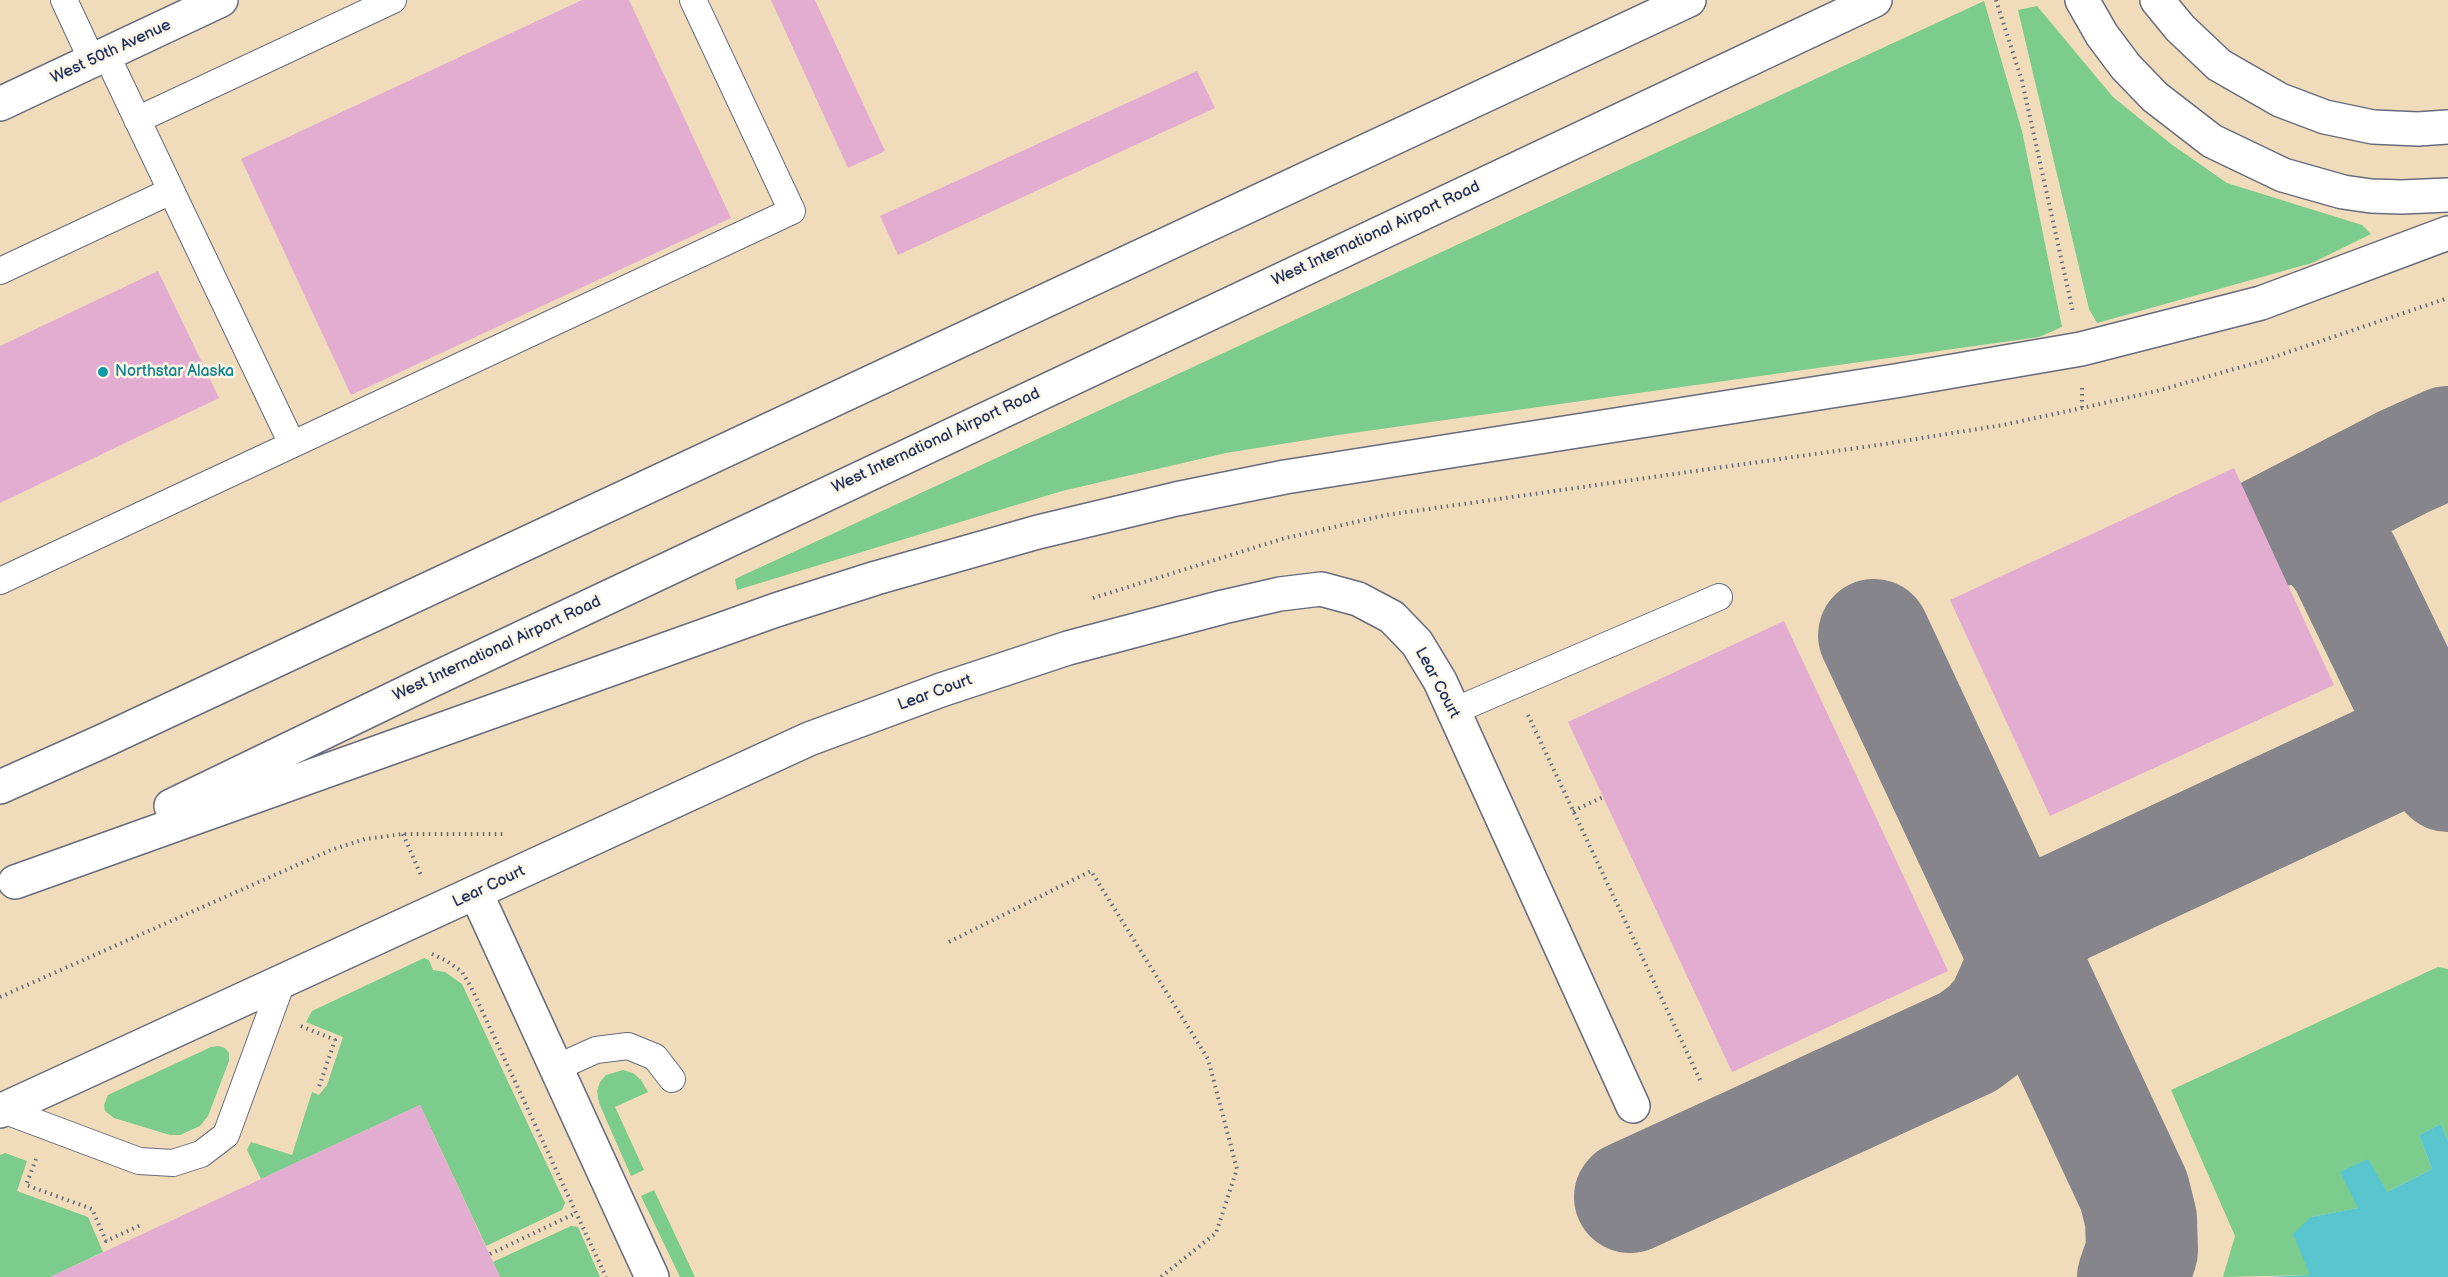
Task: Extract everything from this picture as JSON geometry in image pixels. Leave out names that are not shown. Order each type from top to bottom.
[{"type":"main road","points":[[0,787],[104,741],[1689,0]]},
{"type":"main road","name":"West International Airport Road","points":[[8,885],[428,681],[1875,0]]},
{"type":"main road","points":[[2082,0],[2102,35],[2126,67],[2155,97],[2212,141],[2283,175],[2343,192],[2392,197],[2448,195]]},
{"type":"main road","points":[[2157,0],[2180,28],[2219,65],[2280,100],[2325,117],[2373,127],[2418,129],[2448,126]]},
{"type":"main road","name":"West 50th Avenue","points":[[0,104],[215,1]]},
{"type":"main road","points":[[8,885],[723,628],[876,578],[1038,532],[1285,477],[2081,350],[2261,303],[2448,233]]},
{"type":"main road","name":"Lear Court","points":[[2,1110],[809,739],[930,694],[1068,648],[1280,594],[1321,589],[1358,599],[1392,617],[1417,643],[1440,681],[1633,1106]]},
{"type":"main road","points":[[476,893],[652,1277]]},
{"type":"lane","points":[[64,0],[137,120],[292,444]]},
{"type":"lane","points":[[137,120],[393,0]]},
{"type":"lane","points":[[0,581],[792,211],[693,0]]},
{"type":"lane","points":[[0,271],[171,190]]},
{"type":"lane","points":[[1454,711],[1719,597]]},
{"type":"lane","points":[[2,1110],[140,1161],[173,1163],[201,1154],[226,1135],[282,982]]},
{"type":"lane","points":[[556,1068],[596,1050],[628,1046],[655,1057],[672,1079]]},
{"type":"path","points":[[1996,0],[2022,81],[2081,350],[2082,408]]},
{"type":"path","points":[[1093,599],[1282,539],[1386,515],[1878,446],[2003,425],[2082,408],[2157,391],[2259,362],[2448,298]]},
{"type":"path","points":[[1527,713],[1701,1084]]},
{"type":"path","points":[[1573,811],[1603,797]]},
{"type":"path","points":[[0,997],[331,850],[365,839],[403,834],[501,834],[511,832]]},
{"type":"path","points":[[948,942],[1091,871],[1208,1059],[1237,1169],[1215,1233],[1161,1277]]},
{"type":"path","points":[[421,954],[433,954],[447,961],[462,972],[471,987],[606,1277]]},
{"type":"path","points":[[301,1017],[298,1025],[335,1040],[320,1087]]},
{"type":"path","points":[[38,1154],[26,1185],[92,1209],[106,1241],[144,1224]]},
{"type":"path","points":[[490,1254],[576,1213]]},
{"type":"green space","points":[[1984,1],[2022,131],[2062,327],[2039,337],[1338,435],[1226,453],[1062,491],[737,590],[735,579]]},
{"type":"green space","points":[[2037,6],[2113,97],[2171,144],[2227,183],[2362,225],[2371,234],[2312,263],[2097,323],[2089,309],[2018,10]]},
{"type":"green space","points":[[424,958],[429,960],[433,970],[445,972],[462,984],[565,1203],[562,1210],[486,1246],[420,1105],[261,1179],[247,1150],[251,1142],[292,1155],[312,1092],[319,1095],[327,1085],[343,1037],[306,1022],[312,1011]]},
{"type":"green space","points":[[2438,967],[2448,969],[2448,1141],[2441,1124],[2419,1135],[2432,1169],[2387,1192],[2341,1171],[2359,1208],[2311,1217],[2310,1275],[2223,1277],[2235,1236],[2171,1090]]},
{"type":"green space","points":[[211,1047],[225,1048],[229,1053],[229,1061],[208,1116],[200,1126],[180,1135],[170,1135],[114,1118],[105,1111],[104,1105],[108,1095]]},
{"type":"green space","points":[[623,1070],[633,1073],[641,1080],[648,1092],[615,1107],[644,1170],[631,1176],[599,1103],[597,1091],[606,1075]]},
{"type":"green space","points":[[5,1153],[27,1161],[17,1191],[88,1217],[103,1252],[50,1277],[0,1277],[0,1155]]},
{"type":"green space","points":[[654,1190],[695,1277],[680,1277],[641,1196]]},
{"type":"green space","points":[[571,1226],[578,1227],[600,1277],[500,1277],[493,1262]]},
{"type":"water","points":[[2441,1124],[2448,1141],[2448,1277],[2268,1277],[2310,1275],[2293,1234],[2311,1217],[2358,1208],[2340,1172],[2368,1159],[2387,1192],[2432,1169],[2419,1135]]},
{"type":"building","points":[[582,0],[629,0],[731,218],[351,395],[241,159]]},
{"type":"building","points":[[771,0],[815,0],[885,151],[848,168]]},
{"type":"building","points":[[1197,71],[1215,108],[898,255],[880,216]]},
{"type":"building","name":"Northstar Alaska","points":[[158,271],[219,398],[0,503],[0,346]]},
{"type":"building","points":[[2234,468],[2334,685],[2050,816],[1950,600]]},
{"type":"building","points":[[1784,621],[1948,971],[1732,1072],[1568,722]]},
{"type":"building","points":[[420,1105],[500,1277],[50,1277],[261,1179]]},
{"type":"taxiway","points":[[2268,532],[2403,462],[2448,442]]},
{"type":"taxiway","points":[[2268,532],[2292,528],[2313,532],[2330,543],[2344,561],[2448,776]]},
{"type":"taxiway","points":[[1874,635],[2134,1191],[2141,1219],[2142,1251],[2133,1277]]},
{"type":"taxiway","points":[[1998,900],[2013,909],[2035,914],[2057,911],[2388,757],[2401,745],[2416,711]]},
{"type":"taxiway","points":[[1630,1197],[1968,1042],[1988,1027],[2003,1009],[2039,928],[2057,911]]},
{"type":"place","name":"Northstar Alaska","points":[[103,372]]}]
